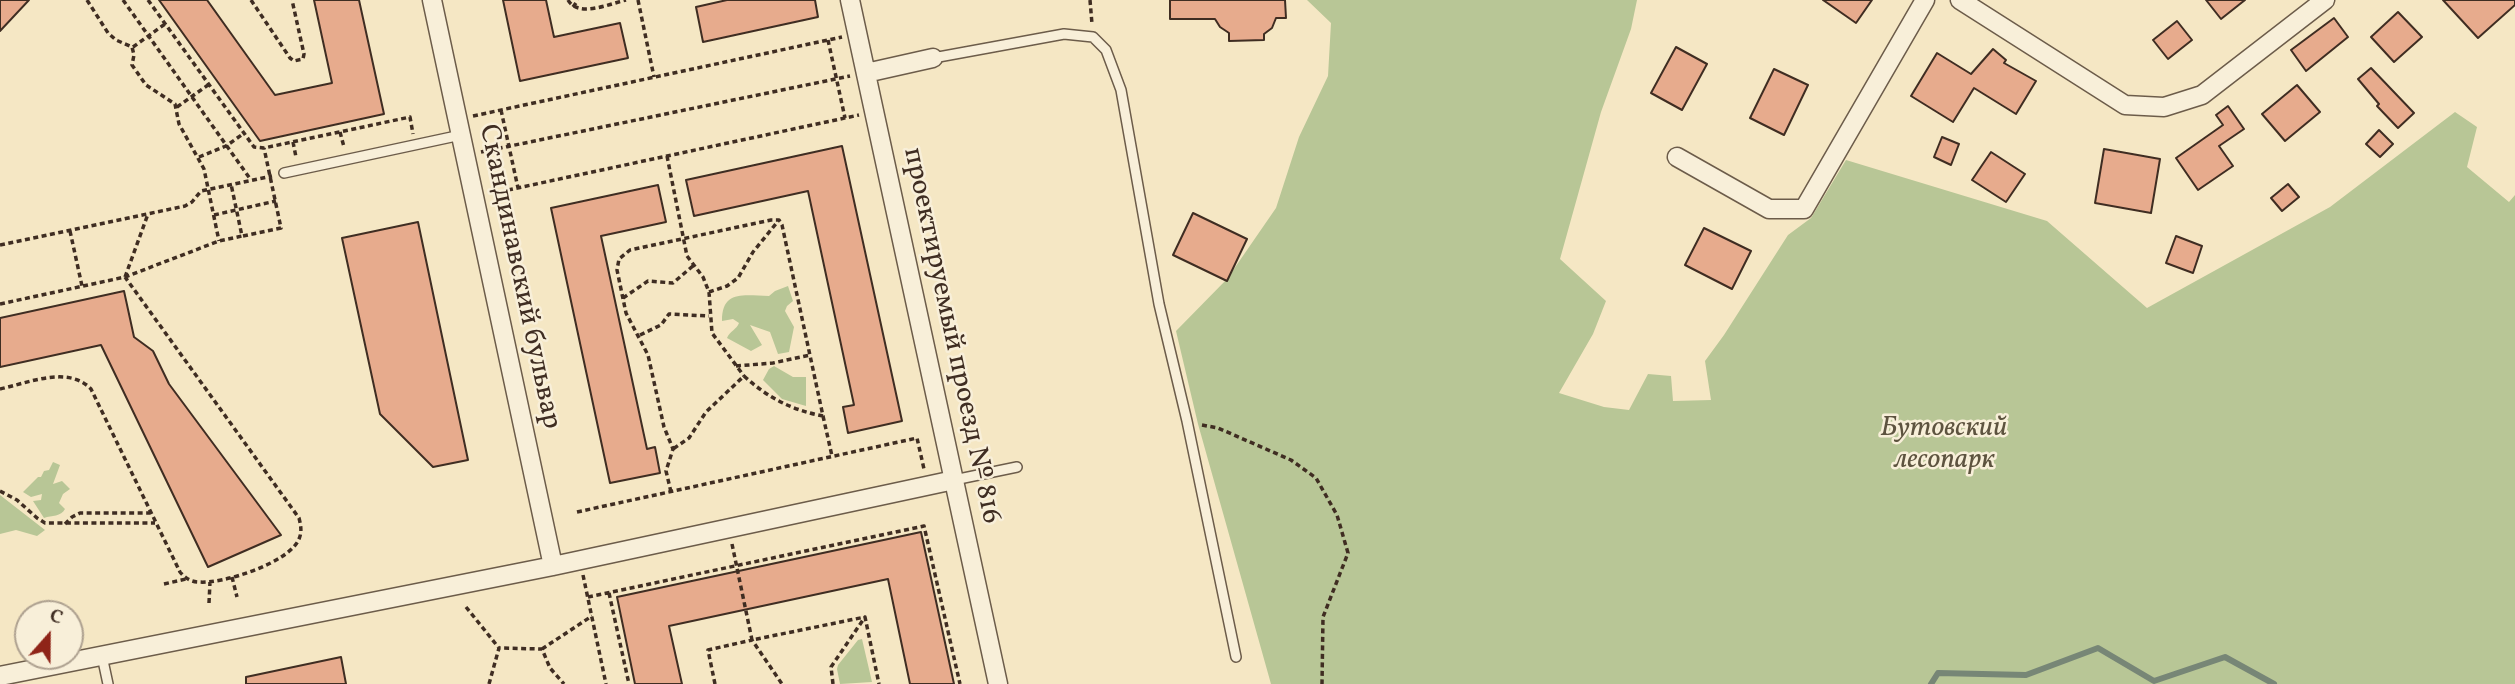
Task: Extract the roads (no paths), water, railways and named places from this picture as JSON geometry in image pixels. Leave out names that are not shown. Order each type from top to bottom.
[{"type":"street","name":"Скандинавский бульвар","points":[[432,0],[553,566]]},
{"type":"street","name":"проектируемый проезд № 816","points":[[850,0],[998,684]]},
{"type":"street","points":[[1677,157],[1769,209],[1804,209],[1926,0]]},
{"type":"street","points":[[1960,0],[2125,105],[2164,107],[2202,95],[2325,0]]},
{"type":"street","points":[[866,73],[933,58]]},
{"type":"street","points":[[0,676],[553,566],[954,480]]},
{"type":"lane","points":[[933,58],[1064,34],[1093,37],[1105,50],[1121,90],[1159,304],[1187,421],[1236,657]]},
{"type":"lane","points":[[284,173],[459,127]]},
{"type":"lane","points":[[954,480],[1017,467]]},
{"type":"lane","points":[[102,656],[108,684]]},
{"type":"waterway","points":[[1931,684],[1938,673],[2026,675],[2098,648],[2154,681],[2225,657],[2274,684]]},
{"type":"park label","name":"Бутовский лесопарк","points":[[1944,446]]}]
